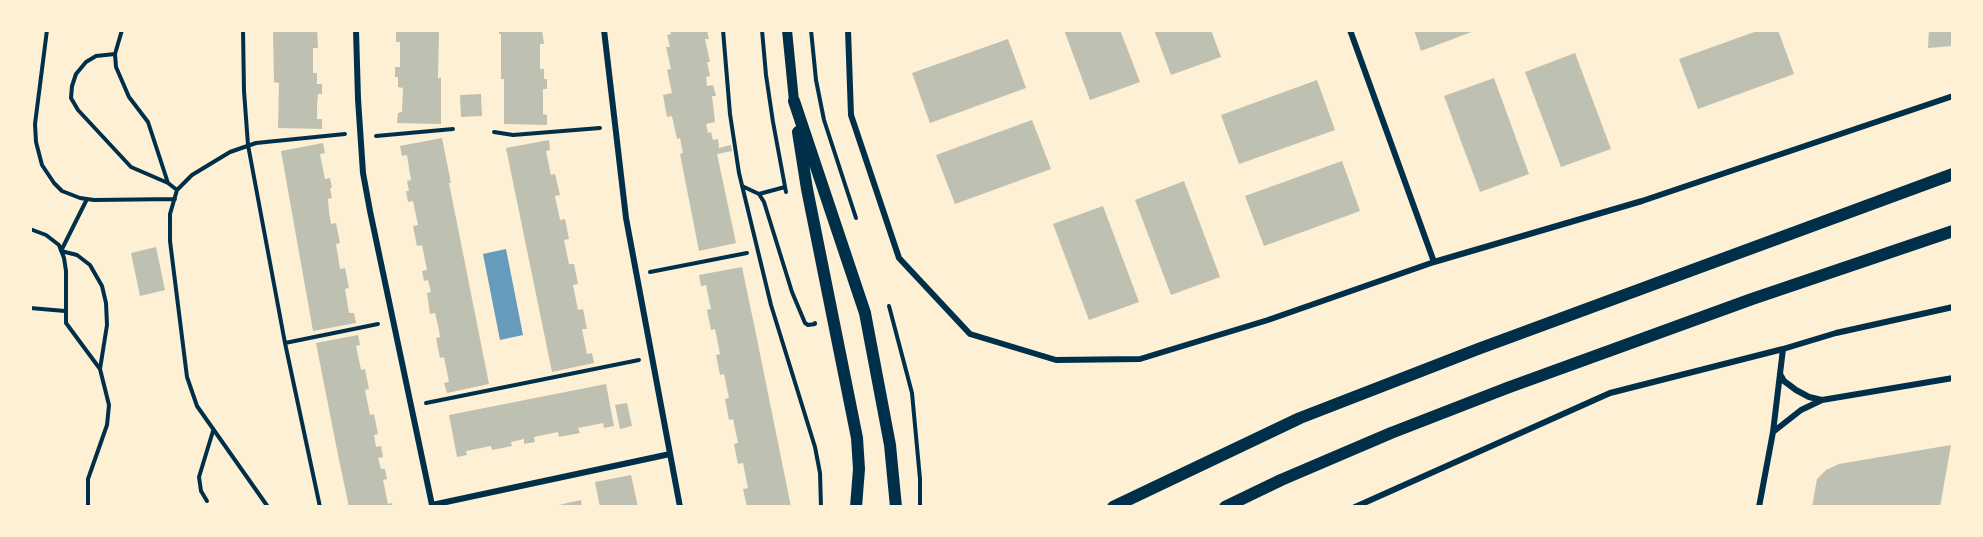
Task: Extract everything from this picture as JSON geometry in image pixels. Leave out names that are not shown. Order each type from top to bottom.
[{"type":"main road","points":[[794,101],[807,189],[857,438],[859,469],[856,507]]},
{"type":"main road","points":[[794,101],[865,313],[891,445],[896,507]]},
{"type":"main road","points":[[1113,507],[1300,418],[1499,341],[1953,174]]},
{"type":"main road","points":[[1225,507],[1281,480],[1380,438],[1507,388],[1741,303],[1953,231]]},
{"type":"street","points":[[356,30],[363,173],[432,506],[670,454]]},
{"type":"street","points":[[604,30],[626,218],[680,507]]},
{"type":"street","points":[[787,30],[794,101]]},
{"type":"street","points":[[848,30],[851,115],[899,258],[970,334],[1056,360],[1140,359],[1268,320],[1434,262],[1642,201],[1953,96]]},
{"type":"street","points":[[1350,30],[1434,262]]},
{"type":"street","points":[[1355,507],[1610,393],[1783,349],[1836,333],[1953,307]]},
{"type":"street","points":[[1759,507],[1773,432],[1783,349]]},
{"type":"street","points":[[1780,373],[1784,381],[1796,390],[1809,397],[1822,400]]},
{"type":"street","points":[[1773,432],[1801,410],[1822,400],[1953,378]]},
{"type":"path","points":[[47,30],[35,124],[36,142],[42,165],[54,183],[62,191],[87,199],[175,200]]},
{"type":"path","points":[[122,30],[115,54],[116,67],[122,84],[148,122],[168,183]]},
{"type":"path","points":[[243,30],[248,145],[285,343],[320,507]]},
{"type":"path","points":[[723,30],[730,114],[742,186],[771,305],[815,447],[820,472],[821,507]]},
{"type":"path","points":[[115,54],[96,56],[86,62],[76,74],[71,98],[78,110],[130,167],[168,183],[177,190]]},
{"type":"path","points":[[494,132],[513,135],[615,126]]},
{"type":"path","points":[[256,143],[230,152],[192,175],[177,190],[171,214],[170,241],[183,353],[187,377],[197,406],[268,507]]},
{"type":"path","points":[[742,186],[759,194],[764,202],[784,269],[805,323],[808,326],[815,324]]},
{"type":"path","points":[[759,194],[785,188]]},
{"type":"path","points":[[61,251],[87,199]]},
{"type":"path","points":[[30,229],[46,236],[61,251],[66,271],[64,311],[66,324],[99,369],[109,405],[106,425],[88,479],[88,507]]},
{"type":"path","points":[[61,251],[76,255],[90,265],[102,286],[106,303],[107,325],[99,369]]},
{"type":"path","points":[[636,275],[747,253]]},
{"type":"path","points":[[889,306],[912,393],[920,479],[920,507]]},
{"type":"path","points":[[30,308],[64,311]]},
{"type":"path","points":[[285,343],[393,321]]},
{"type":"path","points":[[411,406],[651,358]]},
{"type":"path","points":[[207,501],[201,491],[199,477],[213,431]]},
{"type":"water","points":[[506,249],[523,335],[500,340],[483,254]]},
{"type":"building","points":[[273,30],[317,30],[318,48],[313,48],[313,73],[317,73],[317,84],[322,84],[322,94],[318,94],[317,119],[322,119],[322,129],[278,128],[279,83],[274,82]]},
{"type":"building","points":[[396,30],[436,30],[439,32],[438,78],[441,78],[441,124],[397,123],[398,113],[402,112],[403,88],[398,87],[398,77],[395,77],[395,67],[400,67],[400,42],[396,42]]},
{"type":"building","points":[[499,30],[542,30],[544,44],[540,44],[540,69],[544,69],[544,79],[547,79],[547,89],[543,89],[543,114],[547,115],[547,125],[504,124],[504,79],[501,79],[501,34]]},
{"type":"building","points":[[670,30],[707,30],[709,39],[705,39],[710,62],[707,62],[710,76],[706,77],[707,86],[713,85],[716,96],[712,96],[715,122],[706,124],[713,140],[718,139],[719,148],[731,145],[732,151],[717,154],[736,243],[699,251],[680,154],[683,153],[680,138],[677,139],[672,116],[667,117],[663,95],[672,93],[667,70],[671,69],[666,47],[670,47],[667,35],[671,34]]},
{"type":"building","points":[[1064,30],[1120,30],[1140,82],[1090,100]]},
{"type":"building","points":[[1154,30],[1211,30],[1221,57],[1171,75]]},
{"type":"building","points":[[1414,30],[1477,30],[1421,51]]},
{"type":"building","points":[[1760,30],[1778,30],[1794,74],[1698,109],[1679,59]]},
{"type":"building","points":[[1929,30],[1953,30],[1953,46],[1928,48]]},
{"type":"building","points":[[1008,39],[1026,88],[930,123],[912,73]]},
{"type":"building","points":[[1575,53],[1611,149],[1561,167],[1525,72]]},
{"type":"building","points":[[1494,78],[1529,174],[1480,192],[1444,96]]},
{"type":"building","points":[[1317,80],[1335,130],[1239,164],[1221,115]]},
{"type":"building","points":[[481,94],[482,116],[461,117],[460,95]]},
{"type":"building","points":[[1032,120],[1051,169],[955,204],[936,155]]},
{"type":"building","points":[[442,138],[489,384],[447,393],[444,383],[449,382],[444,357],[440,358],[436,338],[440,337],[438,325],[435,313],[430,314],[427,293],[431,292],[428,280],[424,281],[422,271],[427,270],[422,245],[417,246],[413,226],[418,225],[413,201],[408,202],[406,191],[409,191],[407,181],[411,180],[407,155],[402,156],[400,146]]},
{"type":"building","points":[[549,140],[550,150],[546,151],[551,175],[555,174],[560,195],[555,196],[560,220],[565,219],[569,239],[564,240],[569,264],[574,264],[578,284],[573,285],[578,310],[583,309],[587,329],[582,329],[587,354],[592,353],[594,363],[552,372],[506,148]]},
{"type":"building","points":[[323,143],[325,153],[320,154],[325,179],[330,178],[332,188],[330,188],[332,198],[328,199],[331,224],[336,223],[340,243],[336,244],[340,269],[345,268],[349,288],[345,289],[349,313],[354,313],[356,323],[313,331],[281,151]]},
{"type":"building","points":[[1342,161],[1360,211],[1264,246],[1245,196]]},
{"type":"building","points":[[1184,181],[1220,277],[1171,295],[1135,200]]},
{"type":"building","points":[[1103,206],[1139,302],[1089,320],[1053,224]]},
{"type":"building","points":[[156,247],[165,290],[140,296],[131,253]]},
{"type":"building","points":[[742,267],[791,507],[747,507],[743,489],[748,488],[743,463],[738,464],[734,444],[738,443],[733,419],[729,420],[725,399],[729,398],[724,374],[720,375],[716,355],[720,354],[715,329],[711,330],[707,310],[711,309],[706,285],[701,286],[699,275]]},
{"type":"building","points":[[358,335],[360,345],[356,346],[361,370],[365,369],[369,389],[365,390],[370,415],[374,414],[378,434],[374,435],[376,447],[381,446],[383,457],[378,458],[381,469],[385,469],[387,479],[383,480],[388,504],[392,503],[393,507],[349,507],[338,455],[316,343]]},
{"type":"building","points":[[606,384],[614,426],[604,428],[603,423],[578,428],[580,433],[559,437],[558,432],[534,437],[535,442],[524,444],[524,439],[511,442],[512,446],[492,450],[491,446],[466,451],[467,455],[457,457],[449,415]]},
{"type":"building","points":[[627,403],[632,426],[620,429],[615,405]]},
{"type":"building","points":[[1951,445],[1940,507],[1812,507],[1817,479],[1826,470],[1839,464]]},
{"type":"building","points":[[631,475],[638,507],[600,507],[595,482]]},
{"type":"building","points":[[581,500],[582,507],[554,507],[554,506]]}]
